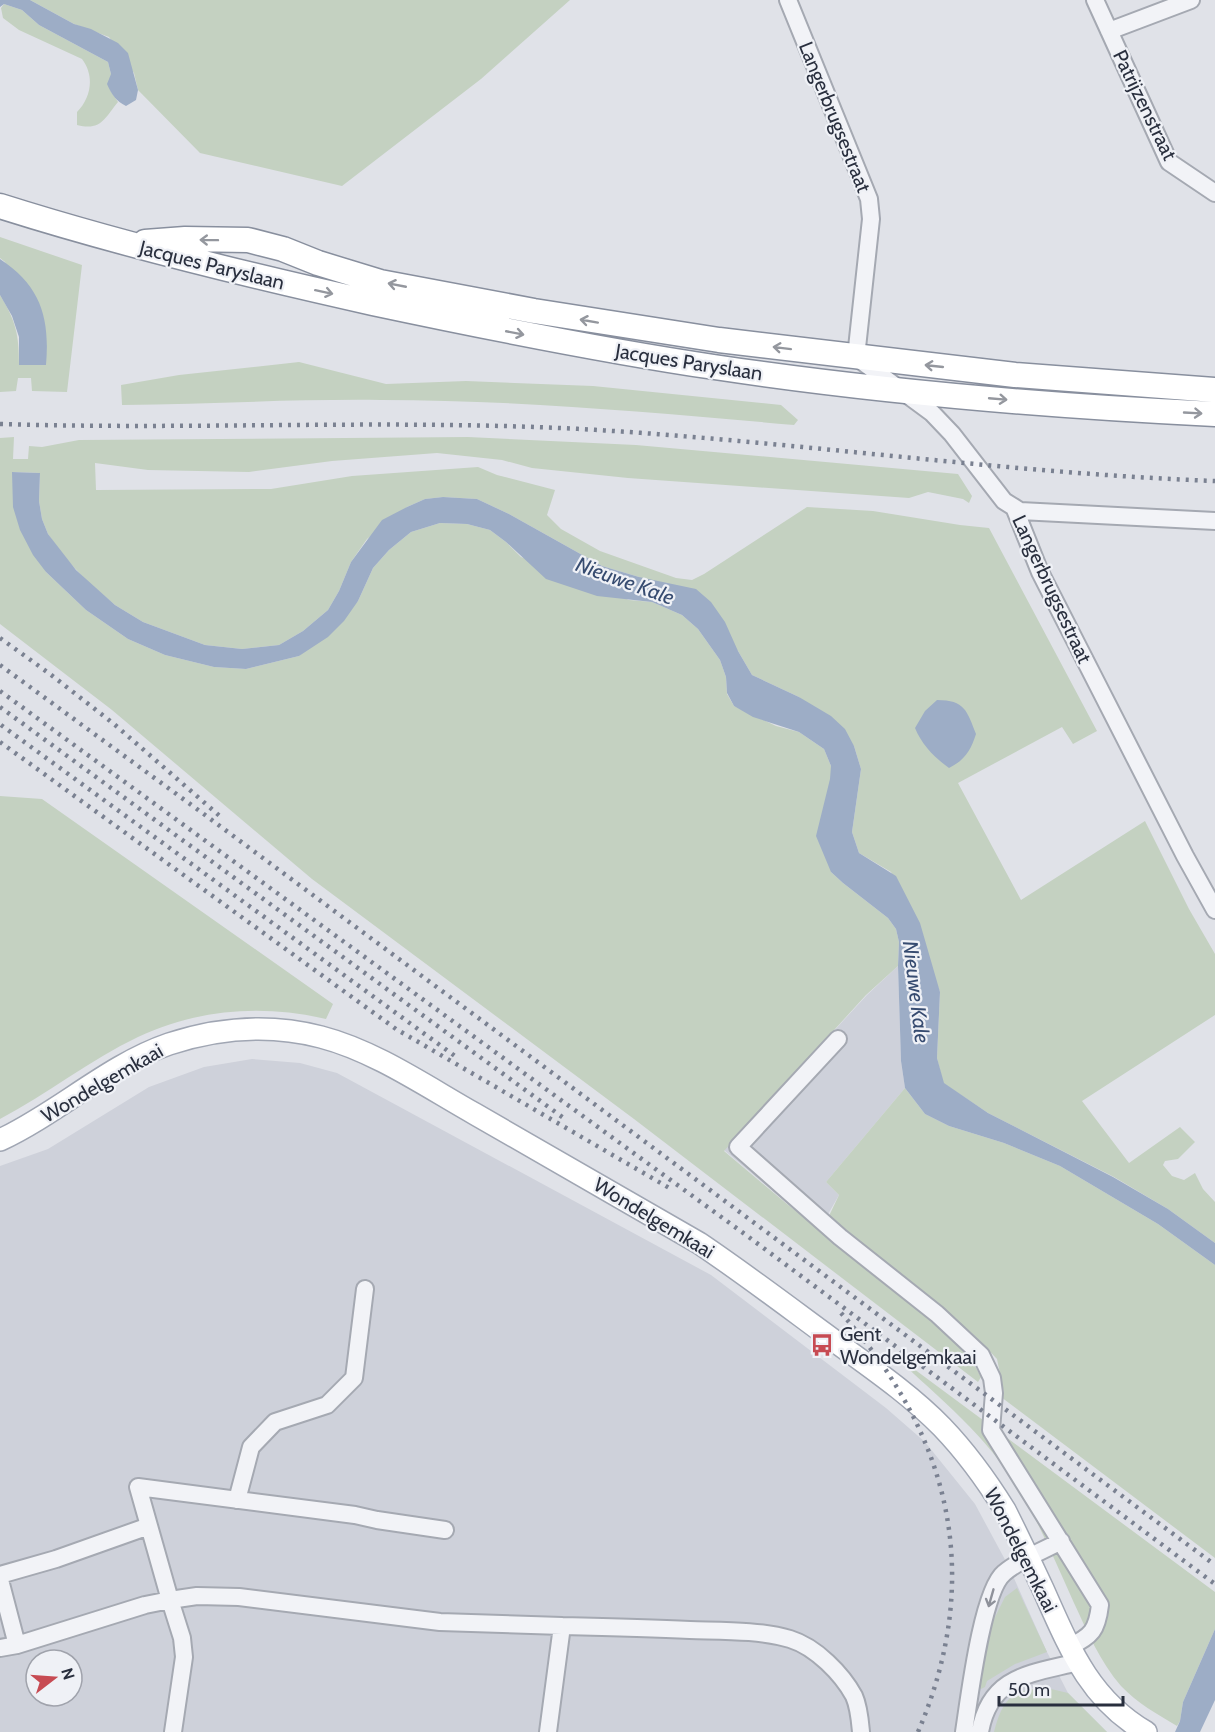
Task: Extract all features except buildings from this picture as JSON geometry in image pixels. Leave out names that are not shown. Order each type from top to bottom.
[{"type":"highway","points":[[0,206],[125,244]]},
{"type":"highway","name":"Jacques Paryslaan","points":[[125,244],[185,239],[248,240],[283,249],[318,263],[380,282],[645,330],[1015,375],[1215,390]]},
{"type":"highway","name":"Jacques Paryslaan","points":[[125,244],[272,281],[514,334],[713,367],[898,390],[1127,410],[1215,414]]},
{"type":"main road","name":"Wondelgemkaai","points":[[0,1140],[47,1115],[141,1057],[166,1045],[198,1035],[228,1030],[261,1029],[321,1037],[346,1045],[398,1070],[699,1243],[871,1368],[925,1411],[959,1445],[993,1491],[1029,1558],[1089,1682],[1107,1702],[1146,1732]]},
{"type":"street","name":"Langerbrugsestraat","points":[[788,0],[869,199],[871,219],[856,357],[932,413],[952,434],[1004,501],[1014,507],[1040,573],[1215,910]]},
{"type":"street","name":"Patrijzenstraat","points":[[1095,0],[1169,162],[1215,193]]},
{"type":"street","points":[[1109,31],[1191,0]]},
{"type":"street","points":[[952,434],[947,419],[948,410],[966,396]]},
{"type":"street","points":[[1014,507],[1020,511],[1215,521]]},
{"type":"street","points":[[838,1039],[738,1148],[840,1237],[937,1314],[981,1355],[992,1378],[994,1393],[991,1430],[1100,1605],[1098,1624],[1074,1655],[1006,1684],[988,1705],[980,1732]]},
{"type":"street","points":[[237,1500],[251,1447],[275,1422],[327,1405],[354,1378],[365,1289]]},
{"type":"street","points":[[173,1732],[184,1657],[182,1638],[138,1487],[355,1515],[445,1530]]},
{"type":"street","points":[[0,1575],[57,1559],[149,1526]]},
{"type":"street","points":[[964,1732],[979,1641],[994,1585],[1004,1573],[1061,1541]]},
{"type":"street","points":[[0,1580],[17,1645]]},
{"type":"street","points":[[0,1648],[17,1645],[145,1605],[197,1596],[239,1597],[440,1622],[720,1630],[771,1635],[793,1640],[821,1658],[855,1698],[861,1732]]},
{"type":"street","points":[[548,1732],[562,1626]]},
{"type":"shaded area","points":[[898,966],[901,1061],[905,1088],[826,1182],[839,1195],[819,1230],[724,1150],[867,995]]},
{"type":"shaded area","points":[[252,1059],[300,1063],[337,1073],[711,1275],[886,1408],[925,1442],[975,1504],[1009,1567],[1068,1693],[1107,1732],[0,1732],[0,1166],[48,1149],[149,1087],[204,1067]]},
{"type":"green space","points":[[30,0],[570,0],[481,79],[342,186],[200,153],[138,90],[134,73],[109,37],[74,24]]},
{"type":"green space","points":[[4,4],[22,10],[39,25],[108,62],[111,74],[110,90],[118,102],[101,122],[92,126],[77,125],[77,112],[86,100],[90,87],[89,72],[82,59],[19,30],[3,18],[1,8]]},
{"type":"green space","points":[[0,237],[82,265],[67,392],[32,391],[31,378],[18,378],[16,391],[0,392],[0,295],[16,328],[19,364],[46,365],[5,262],[0,258]]},
{"type":"green space","points":[[299,362],[386,384],[466,381],[593,386],[781,405],[798,420],[794,425],[484,402],[316,400],[122,405],[121,385],[179,375]]},
{"type":"green space","points":[[14,437],[13,459],[28,459],[29,446],[42,447],[79,440],[468,437],[636,445],[958,474],[972,496],[969,503],[963,499],[928,492],[909,498],[628,478],[532,468],[502,460],[437,453],[332,461],[249,472],[148,470],[95,463],[96,490],[271,489],[352,476],[478,467],[497,475],[555,490],[547,515],[561,529],[600,551],[676,578],[692,580],[807,507],[873,511],[989,528],[1097,731],[1073,744],[1062,727],[958,783],[1021,900],[1145,821],[1189,909],[1215,954],[1215,1015],[1082,1101],[1129,1163],[1180,1127],[1195,1142],[1178,1159],[1165,1161],[1163,1165],[1172,1176],[1184,1180],[1195,1173],[1203,1189],[1215,1202],[1215,1243],[1168,1209],[1114,1177],[988,1113],[943,1083],[937,1058],[940,992],[891,872],[859,853],[852,832],[861,769],[854,746],[799,697],[752,675],[738,651],[639,577],[602,566],[509,514],[477,499],[443,497],[425,499],[407,507],[367,539],[351,562],[328,610],[303,631],[279,645],[242,649],[205,645],[143,622],[115,605],[88,582],[64,557],[48,534],[42,519],[39,501],[40,473],[13,472],[46,572],[86,610],[128,639],[165,655],[214,667],[246,669],[299,656],[358,601],[373,568],[389,550],[411,532],[440,523],[467,524],[490,530],[521,557],[629,600],[652,602],[682,615],[698,629],[720,660],[726,677],[727,694],[734,706],[776,726],[799,732],[824,749],[831,766],[831,872],[888,918],[896,929],[899,942],[898,966],[866,995],[724,1151],[964,1346],[981,1377],[978,1382],[634,1119],[312,879],[112,710],[0,624],[0,438]]},
{"type":"green space","points":[[0,796],[42,799],[333,1004],[326,1019],[302,1014],[254,1011],[207,1015],[184,1020],[120,1046],[0,1119]]},
{"type":"green space","points":[[905,1088],[925,1114],[949,1126],[1004,1143],[1060,1166],[1158,1224],[1215,1265],[1215,1558],[1001,1397],[1004,1393],[997,1359],[975,1336],[828,1218],[839,1195],[826,1182]]},
{"type":"green space","points":[[887,1349],[1215,1592],[1215,1629],[1183,1702],[1177,1726],[1134,1698],[1121,1686],[1100,1657],[1046,1540],[1000,1461],[954,1411]]},
{"type":"green space","points":[[1017,1588],[1047,1652],[1015,1664],[987,1681],[985,1687],[981,1689],[977,1684],[988,1631],[1005,1597]]},
{"type":"green space","points":[[1047,1688],[1068,1693],[1107,1732],[994,1732],[1005,1703],[1017,1693]]},
{"type":"water","points":[[0,0],[30,0],[74,24],[91,29],[118,43],[128,53],[138,90],[136,100],[126,106],[113,94],[107,84],[111,74],[108,62],[39,25],[22,10],[4,4],[0,7]]},
{"type":"water","points":[[0,259],[25,280],[40,304],[46,332],[46,365],[19,365],[19,337],[12,316],[0,295]]},
{"type":"water","name":"Nieuwe Kale","points":[[12,472],[40,473],[39,501],[42,519],[48,534],[76,570],[115,605],[143,622],[205,645],[242,649],[279,645],[303,631],[328,610],[351,562],[382,520],[425,499],[443,497],[477,499],[509,514],[602,566],[639,577],[696,589],[711,602],[725,622],[752,675],[799,697],[831,716],[845,729],[854,746],[861,769],[852,832],[859,853],[896,876],[920,923],[940,992],[937,1058],[944,1083],[988,1113],[1113,1177],[1168,1209],[1215,1243],[1215,1265],[1158,1224],[1060,1166],[1004,1143],[949,1126],[925,1114],[905,1088],[901,1061],[899,942],[896,929],[888,918],[831,872],[816,836],[830,779],[831,766],[824,749],[799,732],[753,717],[734,706],[727,693],[726,677],[720,660],[698,629],[682,615],[652,602],[597,596],[546,579],[490,530],[467,524],[440,523],[411,532],[389,550],[373,568],[358,601],[344,621],[328,637],[299,656],[246,669],[214,667],[165,655],[128,639],[86,610],[46,572],[33,555],[20,530],[13,507]]},
{"type":"water","points":[[937,700],[954,702],[964,708],[976,734],[967,754],[949,768],[929,751],[915,728],[925,711]]},
{"type":"water","points":[[1215,1629],[1215,1700],[1200,1732],[1175,1732],[1180,1721],[1183,1702]]},
{"type":"railway","points":[[0,424],[73,426],[436,425],[581,429],[740,441],[1056,471],[1215,481]]},
{"type":"railway","points":[[0,638],[114,724],[222,818]]},
{"type":"railway","points":[[0,665],[1215,1565]]},
{"type":"railway","points":[[0,691],[746,1235],[1215,1584]]},
{"type":"railway","points":[[0,707],[565,1119]]},
{"type":"railway","points":[[1,725],[459,1059]]},
{"type":"railway","points":[[0,742],[396,1029],[671,1189]]},
{"type":"railway","points":[[841,1313],[879,1360],[909,1409],[932,1459],[946,1511],[952,1564],[949,1619],[938,1675],[918,1732]]},
{"type":"place","name":"Gent Wondelgemkaai","points":[[822,1345]]}]
